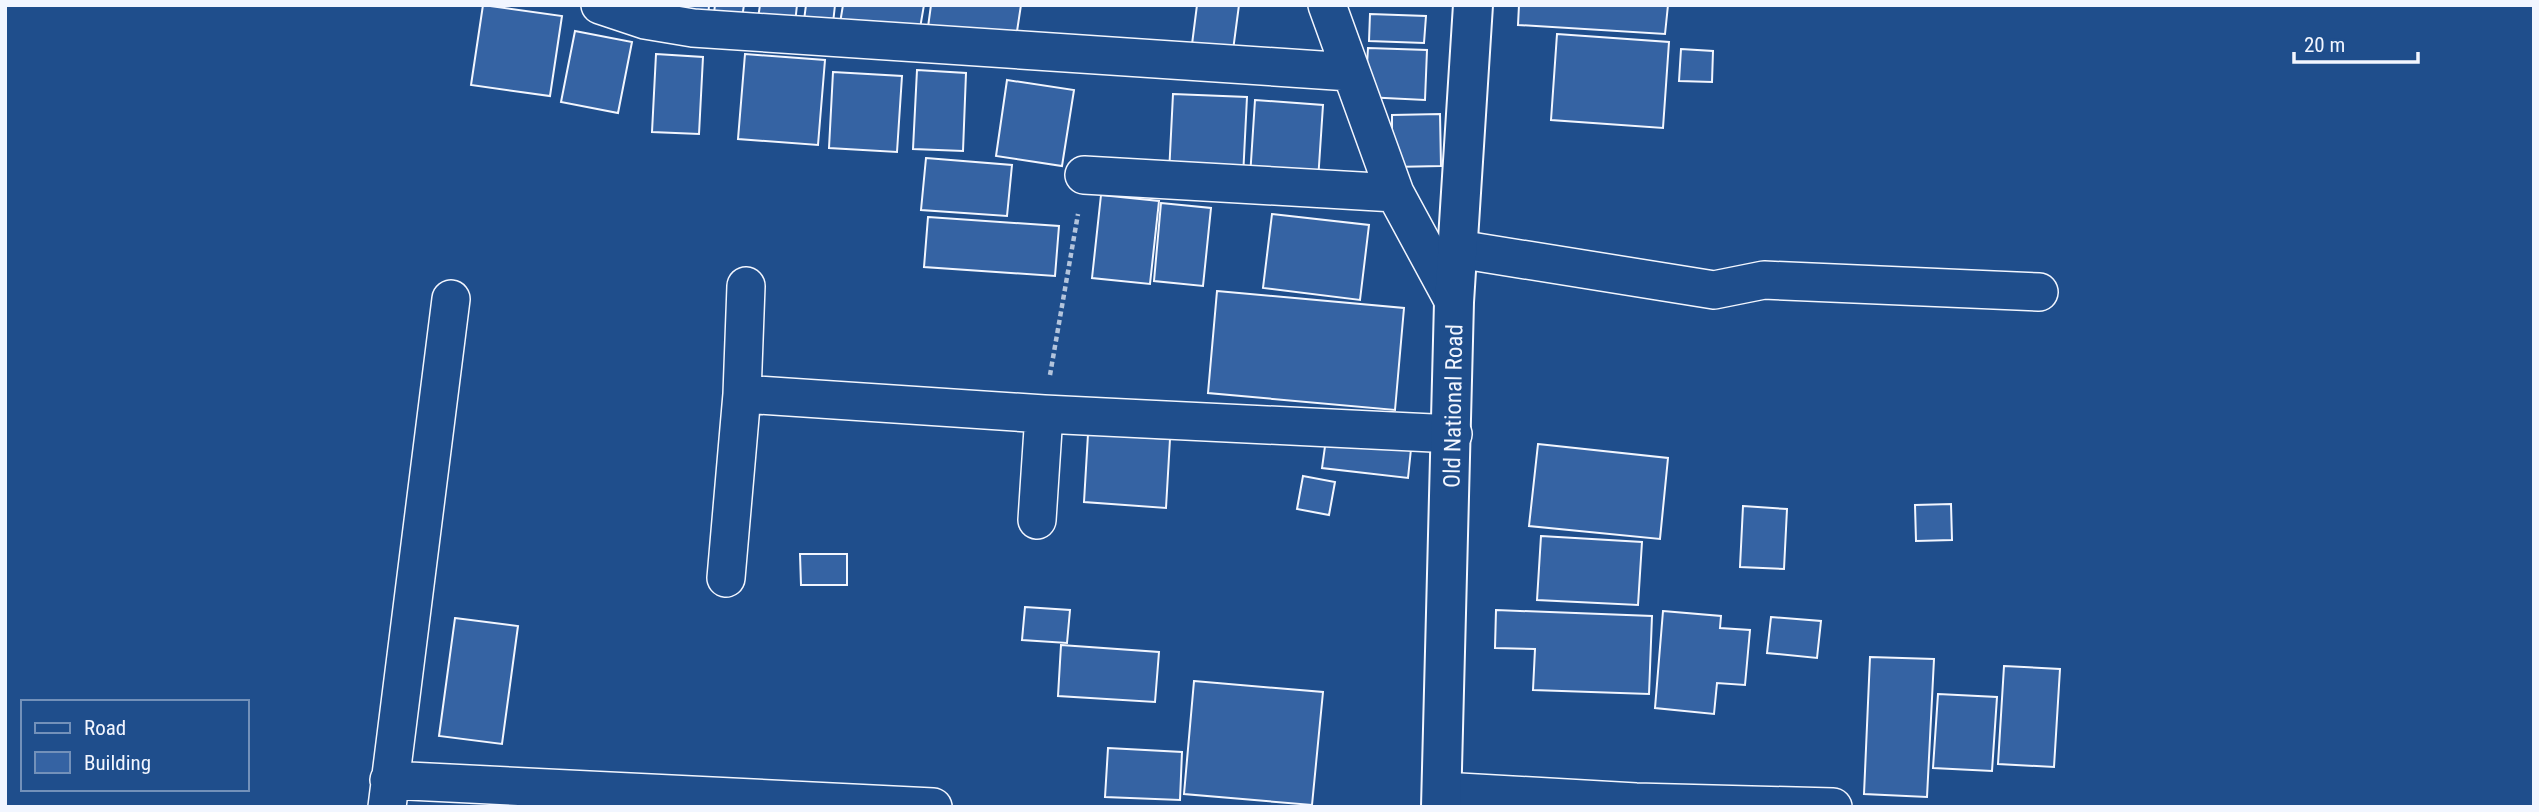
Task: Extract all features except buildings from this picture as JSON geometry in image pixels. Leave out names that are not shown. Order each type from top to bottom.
[{"type":"main road","name":"Old National Road","points":[[1442,799],[1453,434],[1454,302],[1473,5]]},
{"type":"street","points":[[600,5],[645,20],[693,28],[1350,72]]},
{"type":"street","points":[[1327,5],[1395,193],[1454,302]]},
{"type":"street","points":[[1084,175],[1395,193]]},
{"type":"street","points":[[1458,249],[1714,290],[1764,280],[2039,292]]},
{"type":"street","points":[[726,578],[743,394],[747,286]]},
{"type":"street","points":[[452,299],[388,794],[933,807]]},
{"type":"street","points":[[743,394],[1044,414],[1453,434]]},
{"type":"street","points":[[1037,520],[1044,414]]},
{"type":"street","points":[[1442,799],[1833,807]]},
{"type":"path","points":[[1044,414],[1084,175]]}]
